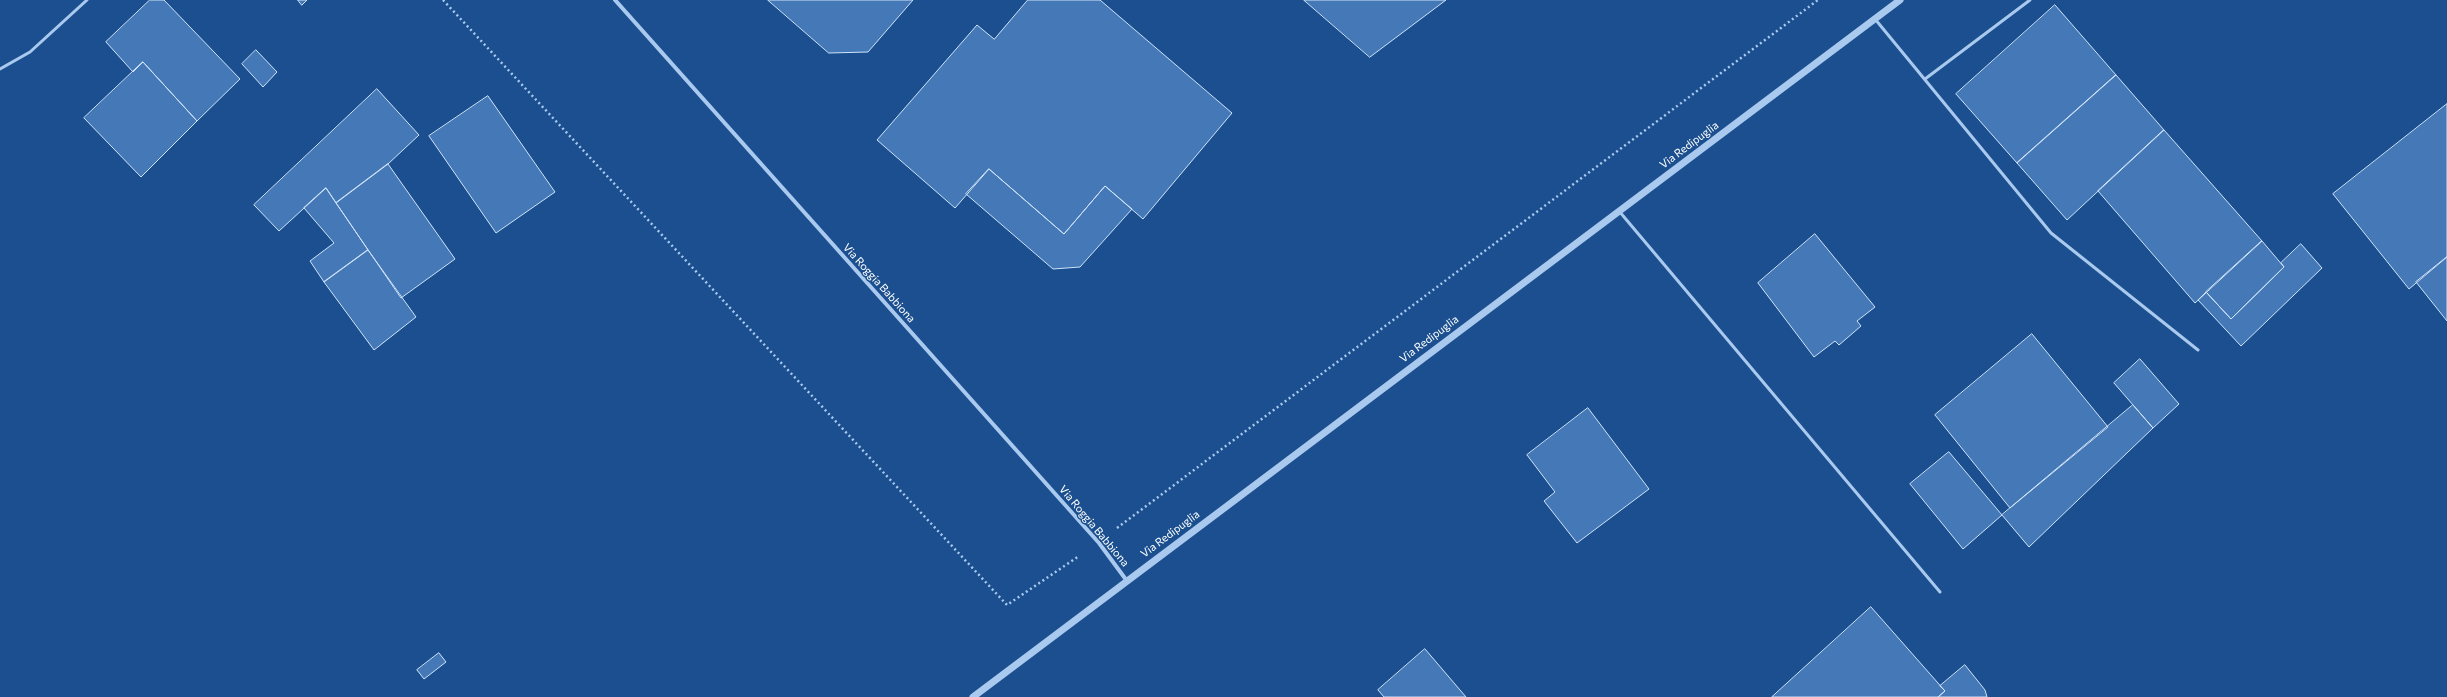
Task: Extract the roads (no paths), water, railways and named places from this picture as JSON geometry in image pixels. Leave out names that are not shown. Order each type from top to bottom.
[{"type":"street","name":"Via Roggia Babbiona","points":[[615,0],[1099,543],[1127,581]]},
{"type":"street","name":"Via Redipuglia","points":[[972,697],[1900,0]]},
{"type":"lane","points":[[0,69],[30,52],[87,0]]},
{"type":"lane","points":[[1925,80],[2030,0]]},
{"type":"lane","points":[[1875,19],[2051,233],[2198,350]]},
{"type":"lane","points":[[1619,211],[1940,592]]}]
